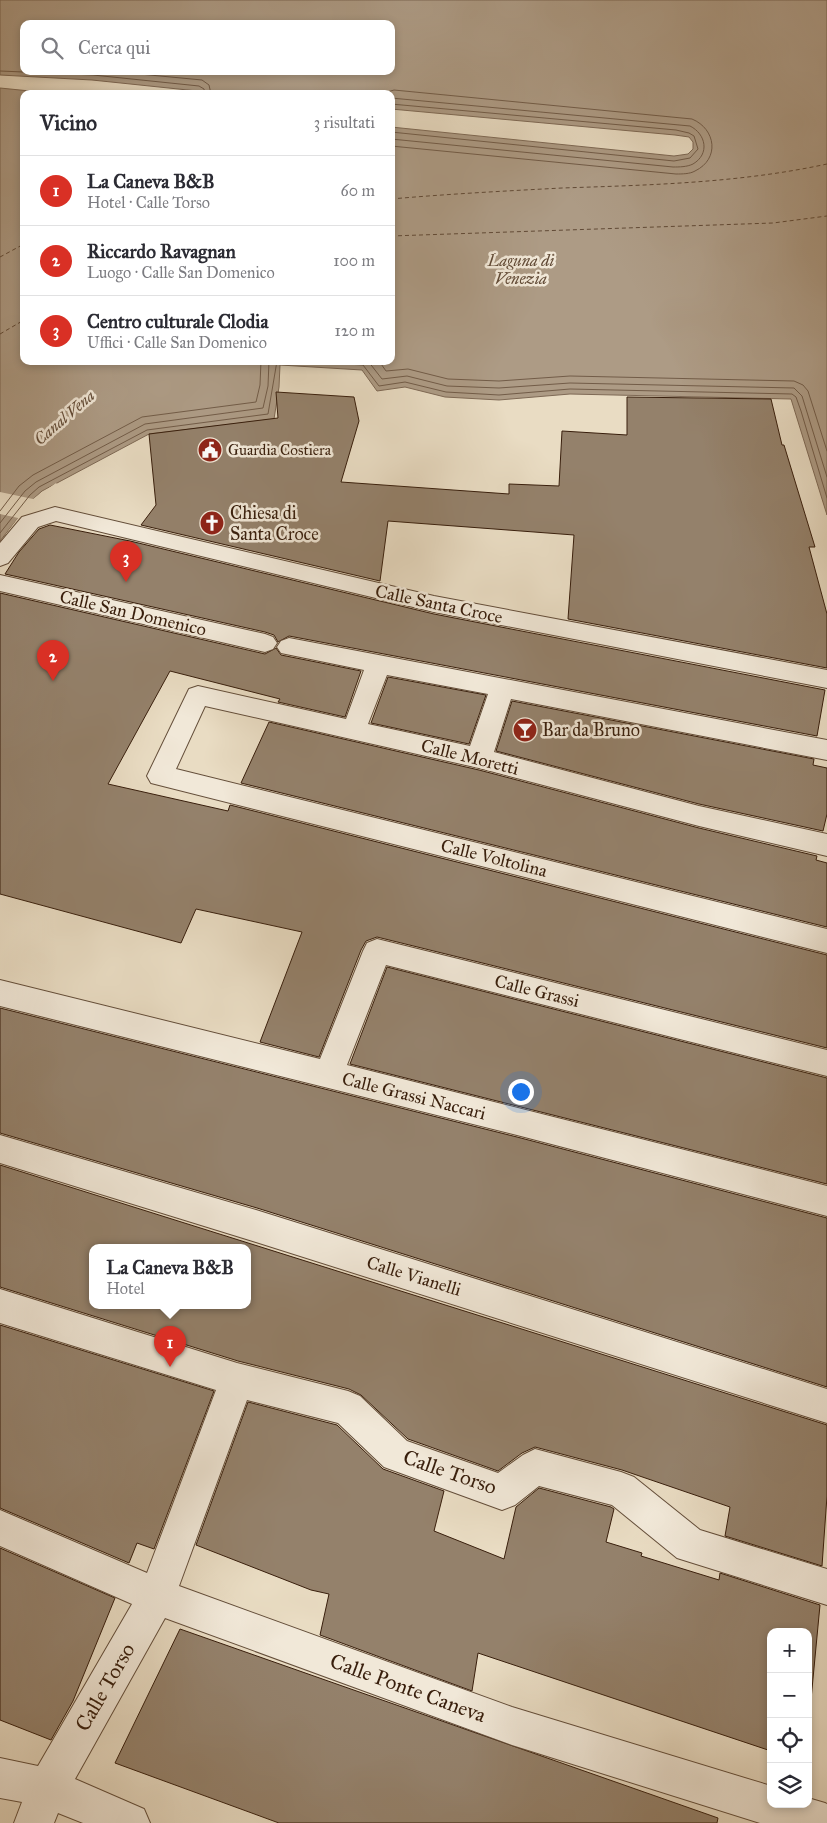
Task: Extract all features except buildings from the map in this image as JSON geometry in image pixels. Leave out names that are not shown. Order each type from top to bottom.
[{"type":"street","name":"Calle Santa Croce","points":[[0,558],[30,522],[55,514],[416,600],[827,679]]},
{"type":"street","name":"Calle San Domenico","points":[[0,583],[265,643]]},
{"type":"street","points":[[289,647],[827,750]]},
{"type":"street","points":[[354,729],[378,665]]},
{"type":"street","points":[[478,758],[502,689]]},
{"type":"street","name":"Calle Moretti","points":[[160,776],[198,695],[478,758],[700,816],[827,846]]},
{"type":"street","name":"Calle Voltolina","points":[[160,776],[212,787],[827,940]]},
{"type":"street","name":"Calle Grassi","points":[[328,1075],[377,952],[827,1063]]},
{"type":"street","name":"Calle Grassi Naccari","points":[[0,993],[619,1146],[827,1201]]},
{"type":"street","name":"Calle Vianelli","points":[[0,1149],[256,1226],[827,1406]]},
{"type":"street","name":"Calle Torso","points":[[0,1306],[237,1380],[348,1408],[396,1455],[502,1492],[535,1468],[621,1490],[690,1545],[827,1587]]},
{"type":"street","name":"Calle Torso","points":[[34,1823],[48,1788],[157,1596],[237,1380]]},
{"type":"street","name":"Calle Ponte Caneva","points":[[0,1528],[157,1596],[512,1726],[825,1823]]},
{"type":"street","points":[[0,1778],[48,1788],[130,1823]]},
{"type":"water","name":"Laguna di Venezia","points":[[0,0],[827,0],[827,515],[791,399],[570,394],[499,400],[445,397],[405,387],[377,391],[362,370],[280,365],[395,365],[395,127],[674,156],[688,154],[693,149],[693,142],[689,137],[395,109],[395,90],[188,90],[92,80],[0,75]]},
{"type":"water","name":"Laguna di Venezia","points":[[0,88],[20,90],[20,365],[280,365],[274,419],[149,434],[42,491],[33,499],[0,541]]},
{"type":"pier","points":[[56,483],[58,485],[35,500],[8,534],[6,534],[18,518],[0,514],[0,492],[33,499]]},
{"type":"ferry route","points":[[395,199],[519,190],[695,182],[761,175],[827,164]]},
{"type":"ferry route","points":[[395,236],[773,223],[827,216]]},
{"type":"ferry route","points":[[0,257],[20,246]]},
{"type":"ferry route","points":[[0,334],[20,322]]},
{"type":"place","name":"Guardia Costiera","points":[[210,450]]},
{"type":"place","name":"Chiesa di Santa Croce","points":[[212,523]]},
{"type":"place","name":"Centro culturale Clodia","points":[[126,582]]},
{"type":"place","name":"Riccardo Ravagnan","points":[[53,681]]},
{"type":"place","name":"Bar da Bruno","points":[[525,730]]},
{"type":"place","name":"La Caneva B&B","points":[[170,1367]]},
{"type":"water label","name":"Canal Vena","points":[[64,417]]}]
